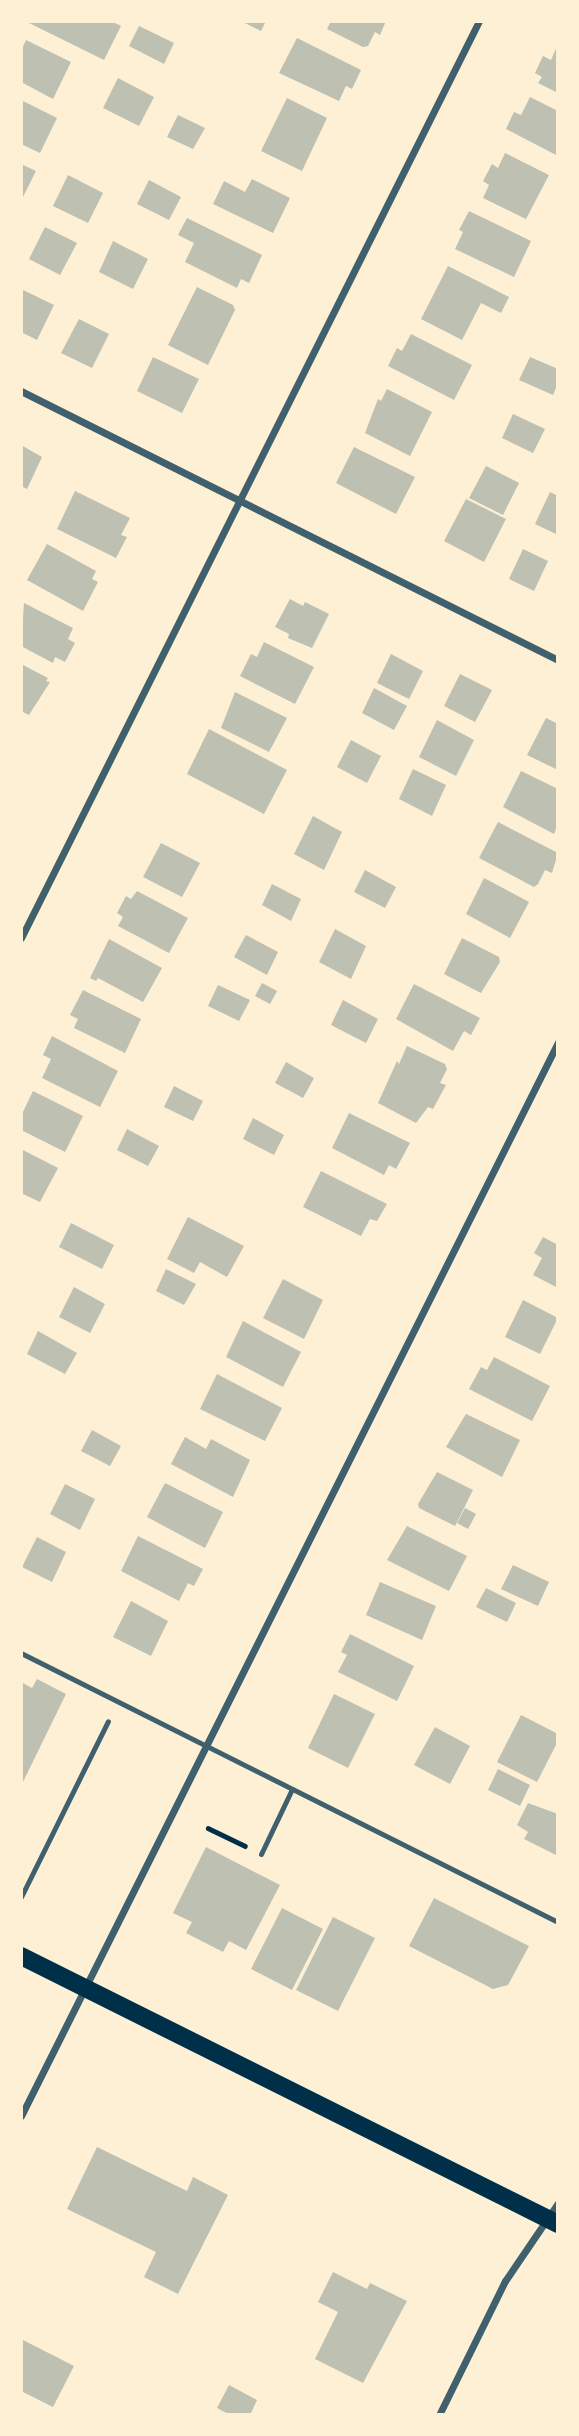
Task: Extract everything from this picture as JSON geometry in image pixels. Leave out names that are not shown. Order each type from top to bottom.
[{"type":"main road","points":[[21,1956],[552,2221]]},
{"type":"street","points":[[21,938],[479,21]]},
{"type":"street","points":[[21,391],[558,660]]},
{"type":"street","points":[[21,2116],[558,1042]]},
{"type":"street","points":[[439,2415],[505,2281],[552,2221],[558,2203]]},
{"type":"lane","points":[[21,1653],[558,1922]]},
{"type":"lane","points":[[21,1897],[108,1721]]},
{"type":"lane","points":[[261,1854],[292,1788]]},
{"type":"path","points":[[208,1828],[261,1854]]},
{"type":"building","points":[[25,21],[111,21],[121,26],[104,60]]},
{"type":"building","points":[[241,21],[266,21],[261,31]]},
{"type":"building","points":[[331,21],[386,21],[380,35],[375,32],[368,46],[363,47],[327,29]]},
{"type":"building","points":[[139,26],[174,43],[164,64],[129,46]]},
{"type":"building","points":[[297,38],[361,70],[352,89],[346,86],[339,101],[279,73]]},
{"type":"building","points":[[26,40],[71,62],[53,99],[21,82],[21,51]]},
{"type":"building","points":[[558,44],[558,93],[538,83],[542,77],[535,73],[543,56],[551,60]]},
{"type":"building","points":[[118,78],[154,97],[139,126],[103,108]]},
{"type":"building","points":[[530,97],[558,111],[558,156],[506,129],[514,112],[521,115]]},
{"type":"building","points":[[287,98],[327,118],[302,171],[261,151]]},
{"type":"building","points":[[21,100],[57,118],[40,153],[21,144]]},
{"type":"building","points":[[178,115],[205,128],[193,149],[167,137]]},
{"type":"building","points":[[505,153],[549,175],[526,219],[483,198],[489,185],[483,181],[492,164],[498,168]]},
{"type":"building","points":[[21,164],[36,171],[21,201]]},
{"type":"building","points":[[68,175],[103,193],[88,223],[53,206]]},
{"type":"building","points":[[252,179],[290,198],[273,233],[213,204],[224,181],[245,192]]},
{"type":"building","points":[[149,180],[181,197],[169,220],[137,204]]},
{"type":"building","points":[[469,211],[531,241],[514,277],[455,249],[463,232],[459,230]]},
{"type":"building","points":[[187,218],[262,255],[249,283],[241,279],[237,288],[185,262],[194,243],[178,235]]},
{"type":"building","points":[[45,227],[77,243],[60,275],[29,259]]},
{"type":"building","points":[[113,241],[148,259],[133,289],[99,272]]},
{"type":"building","points":[[448,266],[509,297],[501,313],[481,303],[462,340],[421,319]]},
{"type":"building","points":[[197,287],[233,305],[235,310],[208,365],[168,345]]},
{"type":"building","points":[[21,289],[54,305],[37,340],[21,332]]},
{"type":"building","points":[[79,319],[109,334],[92,368],[61,353]]},
{"type":"building","points":[[411,334],[472,365],[454,400],[388,366],[397,348],[402,351]]},
{"type":"building","points":[[153,357],[199,379],[182,413],[137,391]]},
{"type":"building","points":[[530,357],[558,369],[558,383],[553,395],[519,380]]},
{"type":"building","points":[[387,389],[432,412],[410,456],[365,433],[378,399],[381,401]]},
{"type":"building","points":[[513,414],[545,429],[533,453],[502,438]]},
{"type":"building","points":[[21,445],[42,457],[27,489],[21,486]]},
{"type":"building","points":[[354,447],[415,477],[396,514],[336,483]]},
{"type":"building","points":[[486,466],[519,483],[503,515],[469,498]]},
{"type":"building","points":[[75,491],[130,518],[121,535],[127,537],[116,558],[57,529]]},
{"type":"building","points":[[550,492],[558,496],[558,535],[535,524]]},
{"type":"building","points":[[466,499],[506,519],[484,562],[444,541]]},
{"type":"building","points":[[47,544],[96,571],[92,579],[98,582],[83,611],[27,580]]},
{"type":"building","points":[[523,549],[548,561],[534,591],[509,579]]},
{"type":"building","points":[[290,599],[303,606],[305,602],[329,614],[312,648],[288,638],[289,634],[275,627]]},
{"type":"building","points":[[24,603],[73,628],[68,639],[75,643],[65,662],[55,657],[53,663],[21,646]]},
{"type":"building","points":[[264,642],[314,667],[295,704],[240,676],[251,654],[257,657]]},
{"type":"building","points":[[391,654],[423,671],[409,699],[377,683]]},
{"type":"building","points":[[21,664],[48,678],[46,681],[50,682],[29,715],[21,711]]},
{"type":"building","points":[[460,674],[492,690],[475,722],[444,706]]},
{"type":"building","points":[[374,688],[407,706],[394,730],[362,713]]},
{"type":"building","points":[[235,692],[287,718],[269,752],[221,728]]},
{"type":"building","points":[[546,718],[558,724],[558,770],[527,755]]},
{"type":"building","points":[[437,720],[474,740],[456,776],[419,757]]},
{"type":"building","points":[[209,729],[287,770],[264,814],[187,774]]},
{"type":"building","points":[[351,740],[381,756],[367,783],[337,767]]},
{"type":"building","points":[[413,769],[446,785],[432,816],[399,799]]},
{"type":"building","points":[[521,771],[558,789],[558,824],[554,834],[503,807]]},
{"type":"building","points":[[313,816],[342,832],[324,870],[294,854]]},
{"type":"building","points":[[498,822],[558,853],[552,873],[545,870],[534,887],[479,858]]},
{"type":"building","points":[[161,843],[200,863],[182,897],[143,877]]},
{"type":"building","points":[[365,870],[396,887],[385,908],[354,892]]},
{"type":"building","points":[[484,878],[529,902],[510,938],[466,914]]},
{"type":"building","points":[[272,884],[301,899],[291,921],[262,905]]},
{"type":"building","points":[[137,891],[188,918],[169,953],[118,926],[123,917],[117,913],[126,896],[131,899]]},
{"type":"building","points":[[335,929],[366,946],[351,979],[319,962]]},
{"type":"building","points":[[246,935],[278,952],[267,975],[234,957]]},
{"type":"building","points":[[462,938],[499,957],[500,962],[481,993],[444,974]]},
{"type":"building","points":[[109,939],[162,968],[143,1002],[98,978],[96,981],[90,978]]},
{"type":"building","points":[[262,983],[277,991],[270,1004],[255,996]]},
{"type":"building","points":[[414,984],[480,1018],[471,1035],[464,1031],[453,1051],[396,1019]]},
{"type":"building","points":[[218,985],[250,1000],[239,1021],[208,1006]]},
{"type":"building","points":[[83,990],[141,1019],[125,1053],[74,1028],[78,1019],[70,1015]]},
{"type":"building","points":[[343,1000],[378,1019],[366,1043],[331,1025]]},
{"type":"building","points":[[52,1036],[118,1071],[100,1107],[42,1078],[51,1059],[43,1055]]},
{"type":"building","points":[[407,1046],[445,1064],[447,1069],[440,1083],[446,1085],[433,1109],[428,1107],[416,1123],[378,1103],[397,1061],[399,1064]]},
{"type":"building","points":[[286,1062],[314,1078],[303,1098],[275,1083]]},
{"type":"building","points":[[174,1086],[203,1101],[193,1121],[164,1107]]},
{"type":"building","points":[[33,1091],[83,1116],[65,1152],[21,1130],[21,1116]]},
{"type":"building","points":[[349,1113],[410,1143],[396,1169],[389,1165],[384,1175],[332,1148]]},
{"type":"building","points":[[253,1118],[284,1135],[274,1155],[243,1139]]},
{"type":"building","points":[[127,1129],[159,1146],[148,1166],[117,1150]]},
{"type":"building","points":[[21,1149],[58,1168],[40,1202],[21,1193]]},
{"type":"building","points":[[321,1171],[387,1204],[377,1221],[370,1219],[361,1236],[303,1207]]},
{"type":"building","points":[[188,1217],[244,1246],[227,1277],[200,1262],[194,1273],[167,1259]]},
{"type":"building","points":[[71,1223],[114,1245],[102,1269],[59,1247]]},
{"type":"building","points":[[543,1237],[558,1245],[558,1288],[533,1275],[542,1258],[534,1253]]},
{"type":"building","points":[[166,1269],[196,1284],[184,1305],[156,1291]]},
{"type":"building","points":[[283,1279],[323,1300],[304,1339],[263,1318]]},
{"type":"building","points":[[74,1287],[105,1304],[90,1333],[59,1317]]},
{"type":"building","points":[[523,1300],[558,1318],[540,1354],[505,1337]]},
{"type":"building","points":[[243,1321],[301,1352],[283,1387],[226,1357]]},
{"type":"building","points":[[38,1331],[77,1353],[65,1374],[27,1354]]},
{"type":"building","points":[[494,1357],[550,1386],[532,1421],[469,1389],[481,1367],[487,1370]]},
{"type":"building","points":[[217,1374],[282,1408],[265,1441],[200,1409]]},
{"type":"building","points":[[466,1414],[520,1440],[502,1477],[446,1447]]},
{"type":"building","points":[[92,1430],[121,1446],[110,1466],[81,1451]]},
{"type":"building","points":[[185,1437],[206,1449],[211,1439],[250,1460],[233,1497],[171,1464]]},
{"type":"building","points":[[437,1472],[473,1490],[455,1526],[419,1508],[418,1504]]},
{"type":"building","points":[[165,1483],[223,1512],[205,1548],[147,1517]]},
{"type":"building","points":[[65,1484],[95,1499],[80,1530],[50,1514]]},
{"type":"building","points":[[465,1508],[476,1514],[468,1529],[457,1523]]},
{"type":"building","points":[[407,1526],[467,1556],[449,1591],[387,1560]]},
{"type":"building","points":[[138,1536],[203,1569],[194,1586],[188,1583],[179,1601],[121,1571]]},
{"type":"building","points":[[37,1537],[66,1552],[52,1582],[22,1567]]},
{"type":"building","points":[[513,1565],[549,1582],[538,1606],[501,1589]]},
{"type":"building","points":[[380,1582],[436,1606],[422,1640],[366,1615]]},
{"type":"building","points":[[486,1588],[516,1603],[507,1622],[476,1607]]},
{"type":"building","points":[[131,1601],[168,1621],[151,1656],[113,1637]]},
{"type":"building","points":[[350,1634],[414,1666],[397,1701],[338,1672],[347,1655],[341,1652]]},
{"type":"building","points":[[37,1679],[66,1694],[21,1786],[21,1682],[32,1688]]},
{"type":"building","points":[[334,1694],[375,1714],[348,1768],[308,1748]]},
{"type":"building","points":[[521,1715],[558,1734],[558,1741],[537,1782],[497,1762]]},
{"type":"building","points":[[435,1727],[470,1746],[450,1784],[414,1765]]},
{"type":"building","points":[[498,1769],[530,1785],[520,1806],[488,1790]]},
{"type":"building","points":[[528,1803],[558,1814],[558,1856],[524,1839],[528,1832],[517,1825]]},
{"type":"building","points":[[206,1847],[280,1885],[246,1950],[229,1941],[223,1952],[186,1933],[192,1922],[173,1913]]},
{"type":"building","points":[[434,1898],[529,1946],[508,1985],[493,1989],[409,1946]]},
{"type":"building","points":[[282,1908],[323,1929],[292,1990],[251,1969]]},
{"type":"building","points":[[333,1917],[375,1938],[338,2011],[296,1990]]},
{"type":"building","points":[[97,2147],[187,2191],[193,2177],[228,2195],[178,2294],[144,2277],[156,2252],[67,2209]]},
{"type":"building","points":[[333,2272],[367,2289],[370,2283],[407,2301],[363,2383],[315,2359],[338,2312],[318,2302]]},
{"type":"building","points":[[21,2339],[74,2366],[53,2407],[21,2391]]},
{"type":"building","points":[[229,2385],[257,2400],[250,2415],[230,2415],[217,2408]]}]
